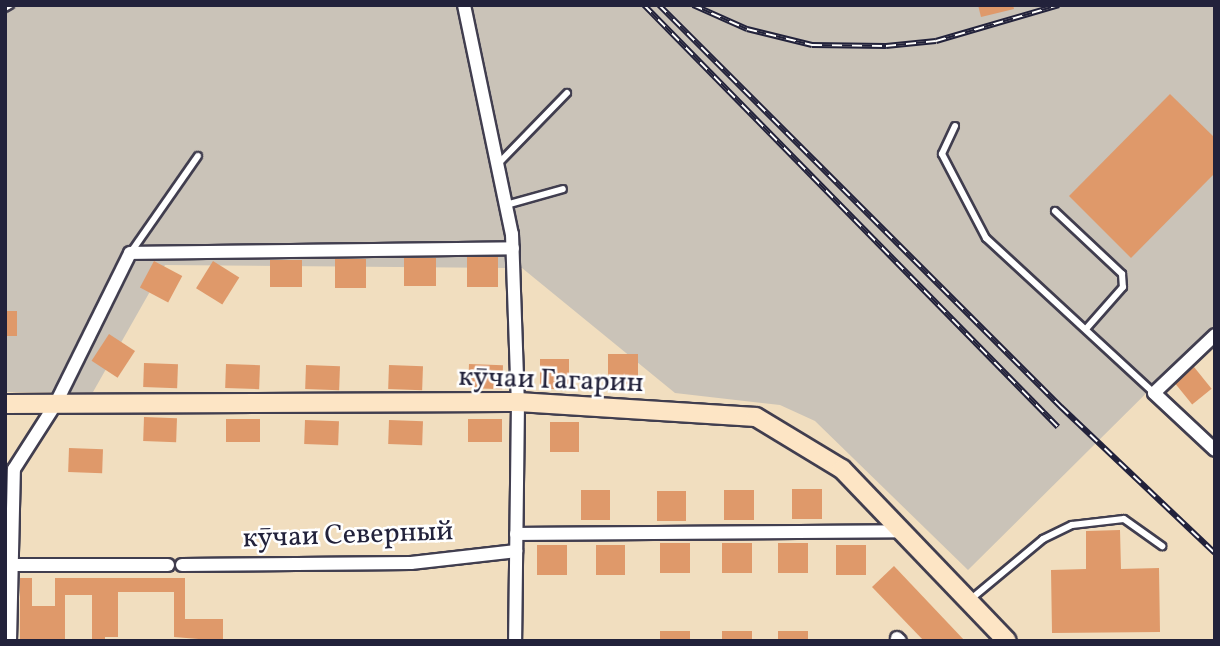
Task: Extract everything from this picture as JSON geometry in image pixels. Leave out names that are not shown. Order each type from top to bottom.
[{"type":"main road","name":"кӯчаи Гагарин","points":[[5,404],[518,402],[756,417],[842,469],[1007,641]]},
{"type":"street","points":[[464,5],[513,248],[518,402],[514,641]]},
{"type":"street","points":[[10,641],[9,564],[14,469],[55,405],[130,253],[513,248]]},
{"type":"street","points":[[1215,335],[1154,393],[1215,450]]},
{"type":"street","points":[[516,534],[900,531]]},
{"type":"street","name":"кӯчаи Северный","points":[[182,565],[411,563],[516,551]]},
{"type":"street","points":[[9,564],[168,565]]},
{"type":"lane","points":[[5,8],[10,5]]},
{"type":"lane","points":[[498,165],[568,93]]},
{"type":"lane","points":[[956,126],[942,154],[986,238],[1154,393]]},
{"type":"lane","points":[[130,253],[198,156]]},
{"type":"lane","points":[[506,205],[563,189]]},
{"type":"lane","points":[[1055,211],[1122,274],[1123,287],[1086,330]]},
{"type":"lane","points":[[969,600],[1043,539],[1072,525],[1124,519],[1162,546]]},
{"type":"shaded area","points":[[5,5],[1215,5],[1215,325],[968,570],[815,421],[780,405],[675,393],[522,268],[165,265],[93,392],[5,392]]},
{"type":"building","points":[[978,5],[1013,5],[1014,9],[981,17]]},
{"type":"building","points":[[1170,94],[1215,138],[1215,173],[1131,258],[1069,196]]},
{"type":"building","points":[[467,257],[498,257],[498,287],[467,287]]},
{"type":"building","points":[[404,258],[436,258],[436,286],[404,286]]},
{"type":"building","points":[[335,259],[366,259],[366,288],[335,288]]},
{"type":"building","points":[[270,260],[302,260],[302,287],[270,287]]},
{"type":"building","points":[[154,261],[182,276],[168,303],[140,287]]},
{"type":"building","points":[[213,261],[239,277],[222,305],[196,288]]},
{"type":"building","points":[[5,311],[17,311],[17,336],[5,336]]},
{"type":"building","points":[[109,334],[135,351],[118,378],[92,361]]},
{"type":"building","points":[[608,354],[638,354],[638,384],[608,384]]},
{"type":"building","points":[[540,359],[569,359],[569,389],[540,389]]},
{"type":"building","points":[[144,363],[178,364],[177,388],[143,387]]},
{"type":"building","points":[[226,364],[260,365],[259,389],[225,388]]},
{"type":"building","points":[[469,364],[503,365],[502,389],[468,388]]},
{"type":"building","points":[[306,365],[340,366],[339,390],[305,389]]},
{"type":"building","points":[[389,365],[423,366],[422,390],[388,389]]},
{"type":"building","points":[[1194,367],[1212,389],[1192,404],[1175,383]]},
{"type":"building","points":[[144,417],[177,418],[176,442],[143,441]]},
{"type":"building","points":[[226,419],[260,419],[260,442],[226,442]]},
{"type":"building","points":[[468,419],[502,419],[502,442],[468,442]]},
{"type":"building","points":[[305,420],[339,421],[338,445],[304,444]]},
{"type":"building","points":[[389,420],[423,421],[422,445],[388,444]]},
{"type":"building","points":[[550,422],[579,422],[579,452],[550,452]]},
{"type":"building","points":[[69,448],[103,449],[102,473],[68,472]]},
{"type":"building","points":[[792,489],[822,489],[822,519],[792,519]]},
{"type":"building","points":[[581,490],[610,490],[610,520],[581,520]]},
{"type":"building","points":[[724,490],[754,490],[754,520],[724,520]]},
{"type":"building","points":[[657,491],[686,491],[686,521],[657,521]]},
{"type":"building","points":[[1120,530],[1121,569],[1159,568],[1160,632],[1052,633],[1051,570],[1086,569],[1086,531]]},
{"type":"building","points":[[660,543],[690,543],[690,573],[660,573]]},
{"type":"building","points":[[722,543],[752,543],[752,573],[722,573]]},
{"type":"building","points":[[778,543],[808,543],[808,573],[778,573]]},
{"type":"building","points":[[537,545],[567,545],[567,575],[537,575]]},
{"type":"building","points":[[596,545],[625,545],[625,575],[596,575]]},
{"type":"building","points":[[836,545],[866,545],[866,575],[836,575]]},
{"type":"building","points":[[894,566],[965,641],[924,641],[872,587]]},
{"type":"building","points":[[20,578],[32,578],[32,606],[55,606],[55,578],[185,578],[185,619],[223,619],[223,641],[174,637],[174,592],[118,592],[118,637],[92,641],[92,595],[65,595],[65,641],[20,641]]},
{"type":"building","points":[[660,631],[690,631],[690,641],[660,641]]},
{"type":"building","points":[[722,631],[752,631],[752,641],[722,641]]},
{"type":"building","points":[[778,631],[808,631],[808,641],[778,641]]},
{"type":"railway","points":[[644,5],[1058,427]]},
{"type":"railway","points":[[659,5],[1061,407],[1215,553]]},
{"type":"railway","points":[[693,5],[747,29],[812,45],[886,46],[936,41],[1059,5]]}]
